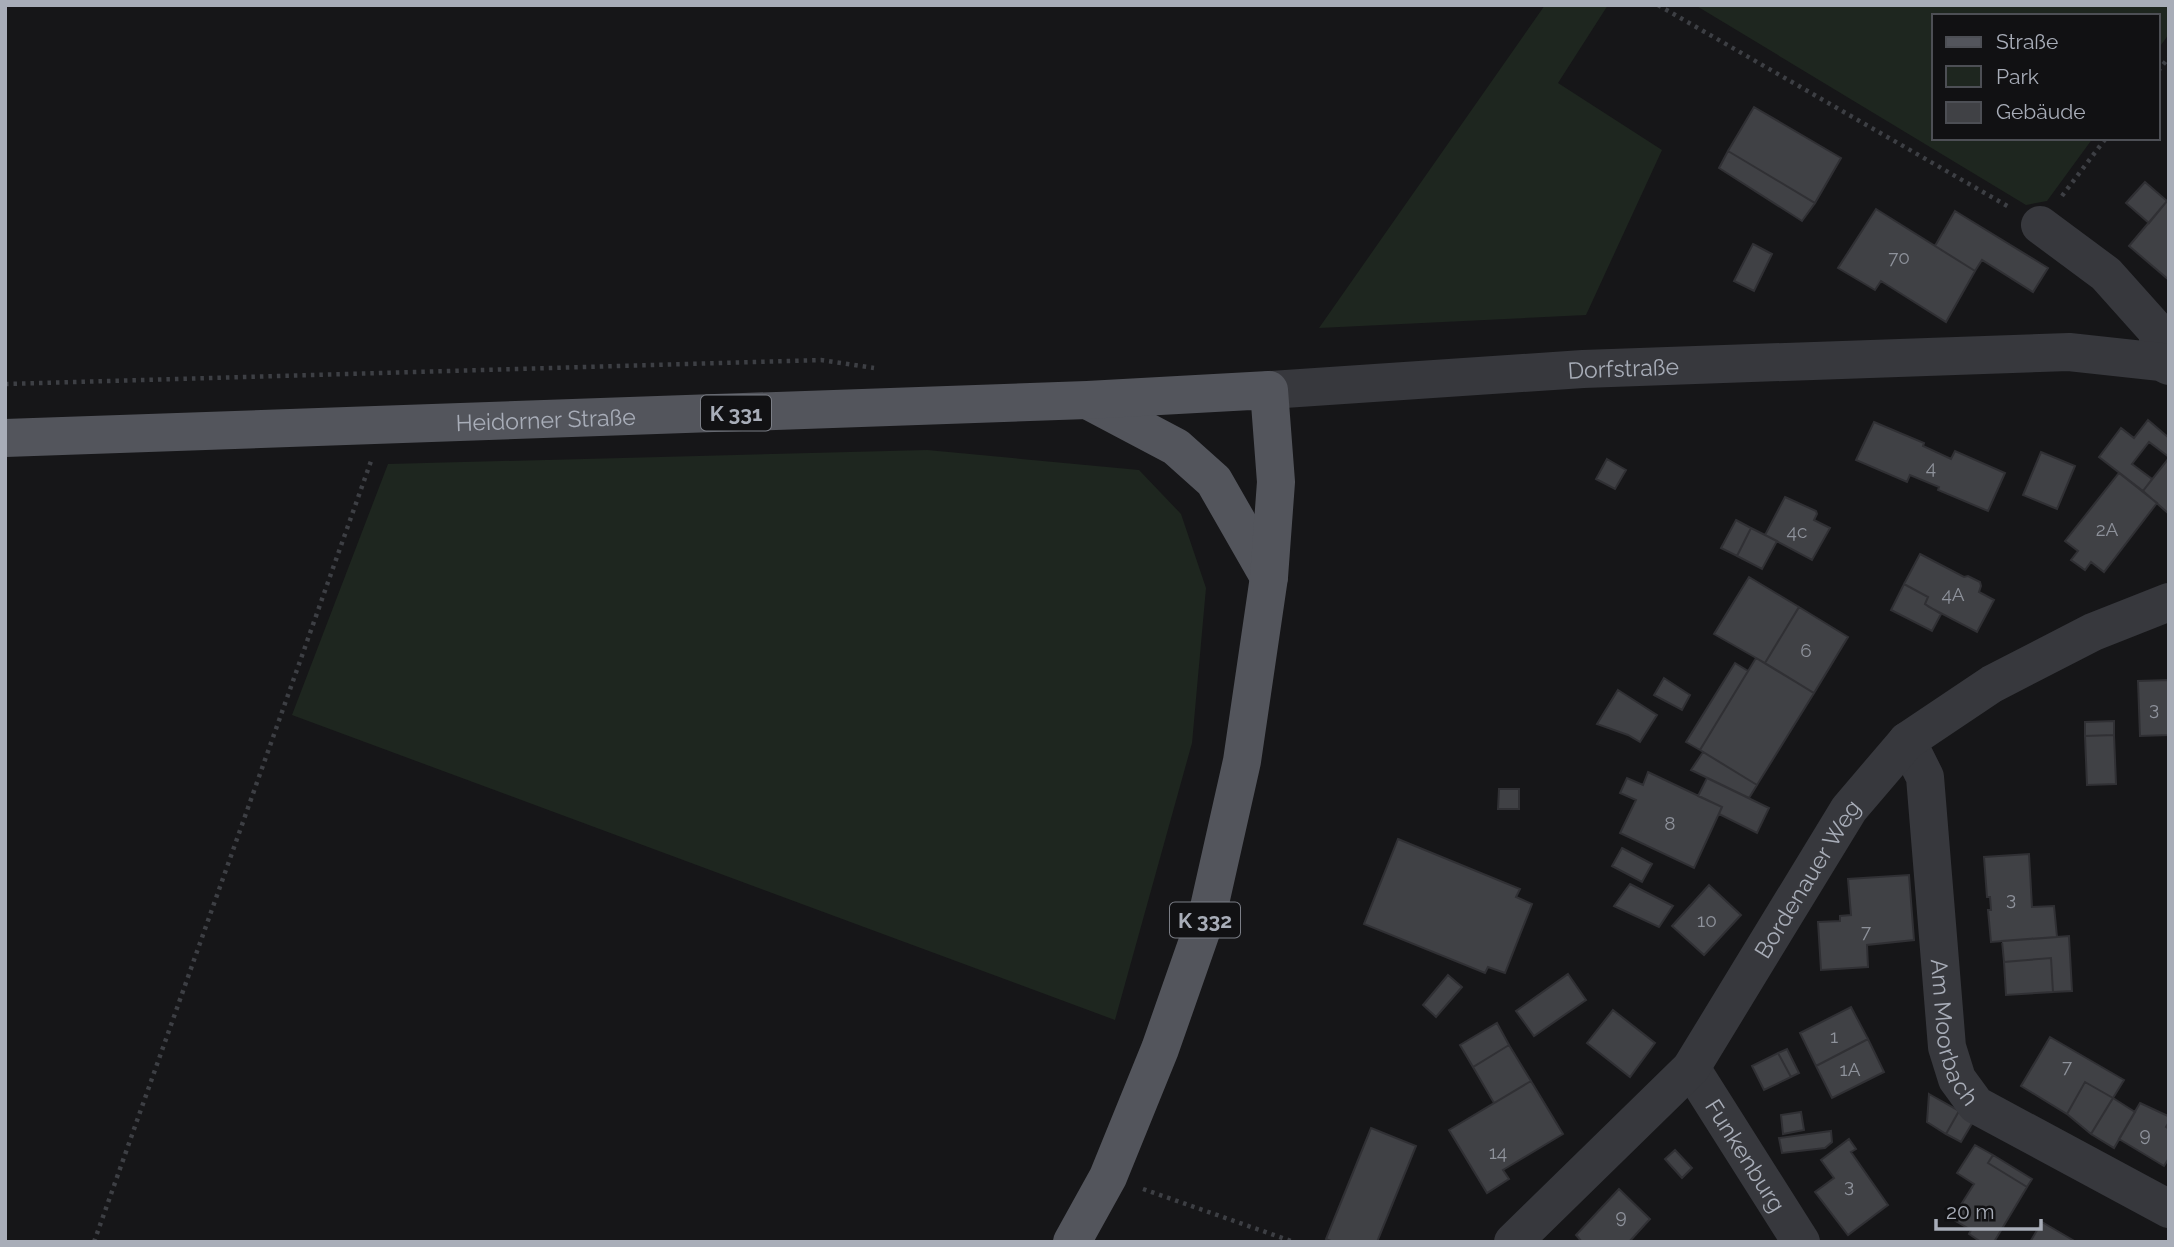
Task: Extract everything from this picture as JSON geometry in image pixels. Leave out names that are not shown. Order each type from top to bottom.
[{"type":"main road","name":"Dorfstraße","points":[[1087,400],[1269,390]]},
{"type":"main road","name":"K 332","points":[[1072,1242],[1108,1177],[1160,1049],[1208,912],[1242,761],[1269,577],[1276,482],[1269,390]]},
{"type":"main road","name":"Heidorner Straße","points":[[5,438],[1087,400]]},
{"type":"main road","points":[[1087,400],[1175,447],[1214,481],[1269,577]]},
{"type":"street","name":"Dorfstraße","points":[[1269,390],[1583,369],[2069,352],[2165,364],[2157,331],[2106,274],[2040,225]]},
{"type":"street","name":"Bordenauer Weg","points":[[1513,1242],[1691,1068],[1849,808],[1907,741],[1992,684],[2093,632],[2169,601]]},
{"type":"street","name":"Am Moorbach","points":[[1907,741],[1925,777],[1947,1047],[1957,1079],[1976,1105],[2169,1209]]},
{"type":"street","name":"Funkenburg","points":[[1691,1068],[1801,1242]]},
{"type":"path","points":[[1658,5],[2040,225],[2104,140]]},
{"type":"path","points":[[5,383],[821,360],[881,369]]},
{"type":"path","points":[[94,1242],[384,425]]},
{"type":"path","points":[[1108,1177],[1294,1242]]},
{"type":"green space","points":[[1545,5],[1608,5],[1558,83],[1662,150],[1586,315],[1319,328]]},
{"type":"green space","points":[[1695,5],[2169,5],[2169,34],[2160,46],[2160,14],[1932,14],[1932,140],[2092,140],[2047,201],[2026,205]]},
{"type":"green space","points":[[927,450],[1139,470],[1181,514],[1206,588],[1192,743],[1115,1020],[292,715],[388,464]]},
{"type":"building","points":[[1754,107],[1841,158],[1815,203],[1728,151]]},
{"type":"building","points":[[1728,151],[1815,203],[1802,221],[1719,168]]},
{"type":"building","points":[[2145,182],[2167,201],[2149,223],[2126,203]]},
{"type":"building","points":[[2167,201],[2169,203],[2169,280],[2129,246]]},
{"type":"building","points":[[1876,209],[1975,271],[1946,322],[1881,281],[1875,290],[1838,268]]},
{"type":"building","points":[[1955,211],[2048,268],[2033,292],[1982,260],[1975,271],[1935,246]]},
{"type":"building","points":[[1753,244],[1772,254],[1754,291],[1734,281]]},
{"type":"building","points":[[2148,420],[2169,438],[2169,457],[2149,442],[2132,464],[2152,479],[2143,491],[2099,457],[2121,428],[2134,438]]},
{"type":"building","points":[[1874,422],[1924,443],[1923,446],[1951,459],[1955,451],[2005,473],[1988,511],[1910,475],[1907,482],[1856,460]]},
{"type":"building","points":[[2041,452],[2075,466],[2057,509],[2023,495]]},
{"type":"building","points":[[2169,458],[2169,514],[2143,491]]},
{"type":"building","points":[[1607,459],[1626,470],[1615,489],[1596,479]]},
{"type":"building","points":[[2119,473],[2157,503],[2104,572],[2091,562],[2085,570],[2071,560],[2078,551],[2065,541]]},
{"type":"building","points":[[1785,497],[1816,511],[1814,520],[1830,528],[1812,560],[1765,535]]},
{"type":"building","points":[[1736,520],[1751,528],[1737,556],[1721,548]]},
{"type":"building","points":[[1751,528],[1777,541],[1762,569],[1737,556]]},
{"type":"building","points":[[1920,554],[1964,577],[1968,576],[1980,582],[1979,592],[1994,600],[1977,632],[1929,607],[1925,604],[1928,597],[1904,584]]},
{"type":"building","points":[[1749,577],[1799,607],[1765,663],[1714,634]]},
{"type":"building","points":[[1904,584],[1928,597],[1925,604],[1941,614],[1932,631],[1891,610]]},
{"type":"building","points":[[1799,607],[1848,637],[1814,693],[1765,663]]},
{"type":"building","points":[[1756,658],[1814,693],[1757,785],[1700,750]]},
{"type":"building","points":[[1735,663],[1748,671],[1700,750],[1686,742]]},
{"type":"building","points":[[1664,678],[1690,695],[1682,710],[1654,695]]},
{"type":"building","points":[[2169,680],[2169,735],[2140,736],[2138,681]]},
{"type":"building","points":[[1618,690],[1657,715],[1640,742],[1597,724]]},
{"type":"building","points":[[2114,721],[2114,735],[2085,736],[2085,722]]},
{"type":"building","points":[[2114,735],[2116,784],[2087,785],[2085,736]]},
{"type":"building","points":[[1703,752],[1757,785],[1749,798],[1691,770]]},
{"type":"building","points":[[1648,772],[1722,807],[1694,868],[1620,833],[1636,800],[1620,793],[1627,778],[1643,785]]},
{"type":"building","points":[[1707,778],[1769,808],[1757,833],[1719,814],[1722,807],[1698,796]]},
{"type":"building","points":[[1499,789],[1519,789],[1519,809],[1498,809]]},
{"type":"building","points":[[1398,839],[1520,889],[1516,897],[1532,904],[1505,973],[1488,967],[1485,973],[1364,924]]},
{"type":"building","points":[[1622,848],[1652,864],[1642,882],[1612,866]]},
{"type":"building","points":[[2029,854],[2032,907],[2054,906],[2057,937],[1991,942],[1988,910],[1991,910],[1990,897],[1987,897],[1984,857]]},
{"type":"building","points":[[1909,875],[1914,940],[1867,945],[1868,967],[1821,970],[1818,922],[1840,921],[1840,916],[1851,915],[1848,879]]},
{"type":"building","points":[[1630,884],[1673,906],[1659,927],[1614,906]]},
{"type":"building","points":[[1709,885],[1741,915],[1704,955],[1672,926]]},
{"type":"building","points":[[2069,936],[2072,991],[2053,992],[2051,958],[2004,962],[2002,941]]},
{"type":"building","points":[[2051,958],[2053,992],[2006,995],[2004,962]]},
{"type":"building","points":[[1568,974],[1586,1000],[1534,1036],[1516,1011]]},
{"type":"building","points":[[1448,975],[1462,987],[1436,1017],[1423,1005]]},
{"type":"building","points":[[1851,1007],[1868,1039],[1816,1066],[1800,1033]]},
{"type":"building","points":[[1613,1010],[1655,1043],[1630,1077],[1587,1043]]},
{"type":"building","points":[[1497,1023],[1509,1045],[1473,1067],[1460,1045]]},
{"type":"building","points":[[2050,1037],[2124,1080],[2113,1098],[2085,1082],[2067,1114],[2021,1086]]},
{"type":"building","points":[[1868,1039],[1884,1072],[1832,1098],[1816,1066]]},
{"type":"building","points":[[1509,1045],[1531,1081],[1494,1103],[1473,1067]]},
{"type":"building","points":[[1787,1049],[1799,1073],[1791,1077],[1778,1053]]},
{"type":"building","points":[[1778,1053],[1791,1077],[1764,1090],[1752,1066]]},
{"type":"building","points":[[1531,1081],[1563,1134],[1503,1170],[1509,1179],[1487,1193],[1449,1130]]},
{"type":"building","points":[[2085,1082],[2113,1098],[2091,1134],[2067,1114]]},
{"type":"building","points":[[1929,1094],[1959,1111],[1946,1134],[1927,1122]]},
{"type":"building","points":[[2113,1098],[2135,1112],[2114,1148],[2091,1134]]},
{"type":"building","points":[[2140,1103],[2168,1116],[2166,1127],[2169,1129],[2169,1158],[2164,1166],[2119,1139]]},
{"type":"building","points":[[1959,1111],[1974,1120],[1961,1142],[1946,1134]]},
{"type":"building","points":[[1801,1112],[1804,1130],[1783,1134],[1781,1115]]},
{"type":"building","points":[[1371,1128],[1416,1146],[1377,1242],[1333,1242],[1326,1239]]},
{"type":"building","points":[[1831,1131],[1832,1142],[1825,1148],[1782,1153],[1779,1138]]},
{"type":"building","points":[[1849,1139],[1856,1149],[1851,1152],[1888,1205],[1848,1235],[1815,1192],[1834,1178],[1821,1160]]},
{"type":"building","points":[[1975,1145],[1993,1155],[1988,1163],[2027,1187],[1994,1242],[1981,1242],[1969,1234],[1971,1230],[1952,1219],[1974,1184],[1957,1173]]},
{"type":"building","points":[[1675,1150],[1692,1168],[1682,1178],[1665,1159]]},
{"type":"building","points":[[1993,1155],[2032,1179],[2027,1187],[1988,1163]]},
{"type":"building","points":[[1619,1189],[1650,1219],[1629,1242],[1582,1242],[1576,1235]]},
{"type":"building","points":[[2042,1222],[2076,1242],[2030,1242]]}]
